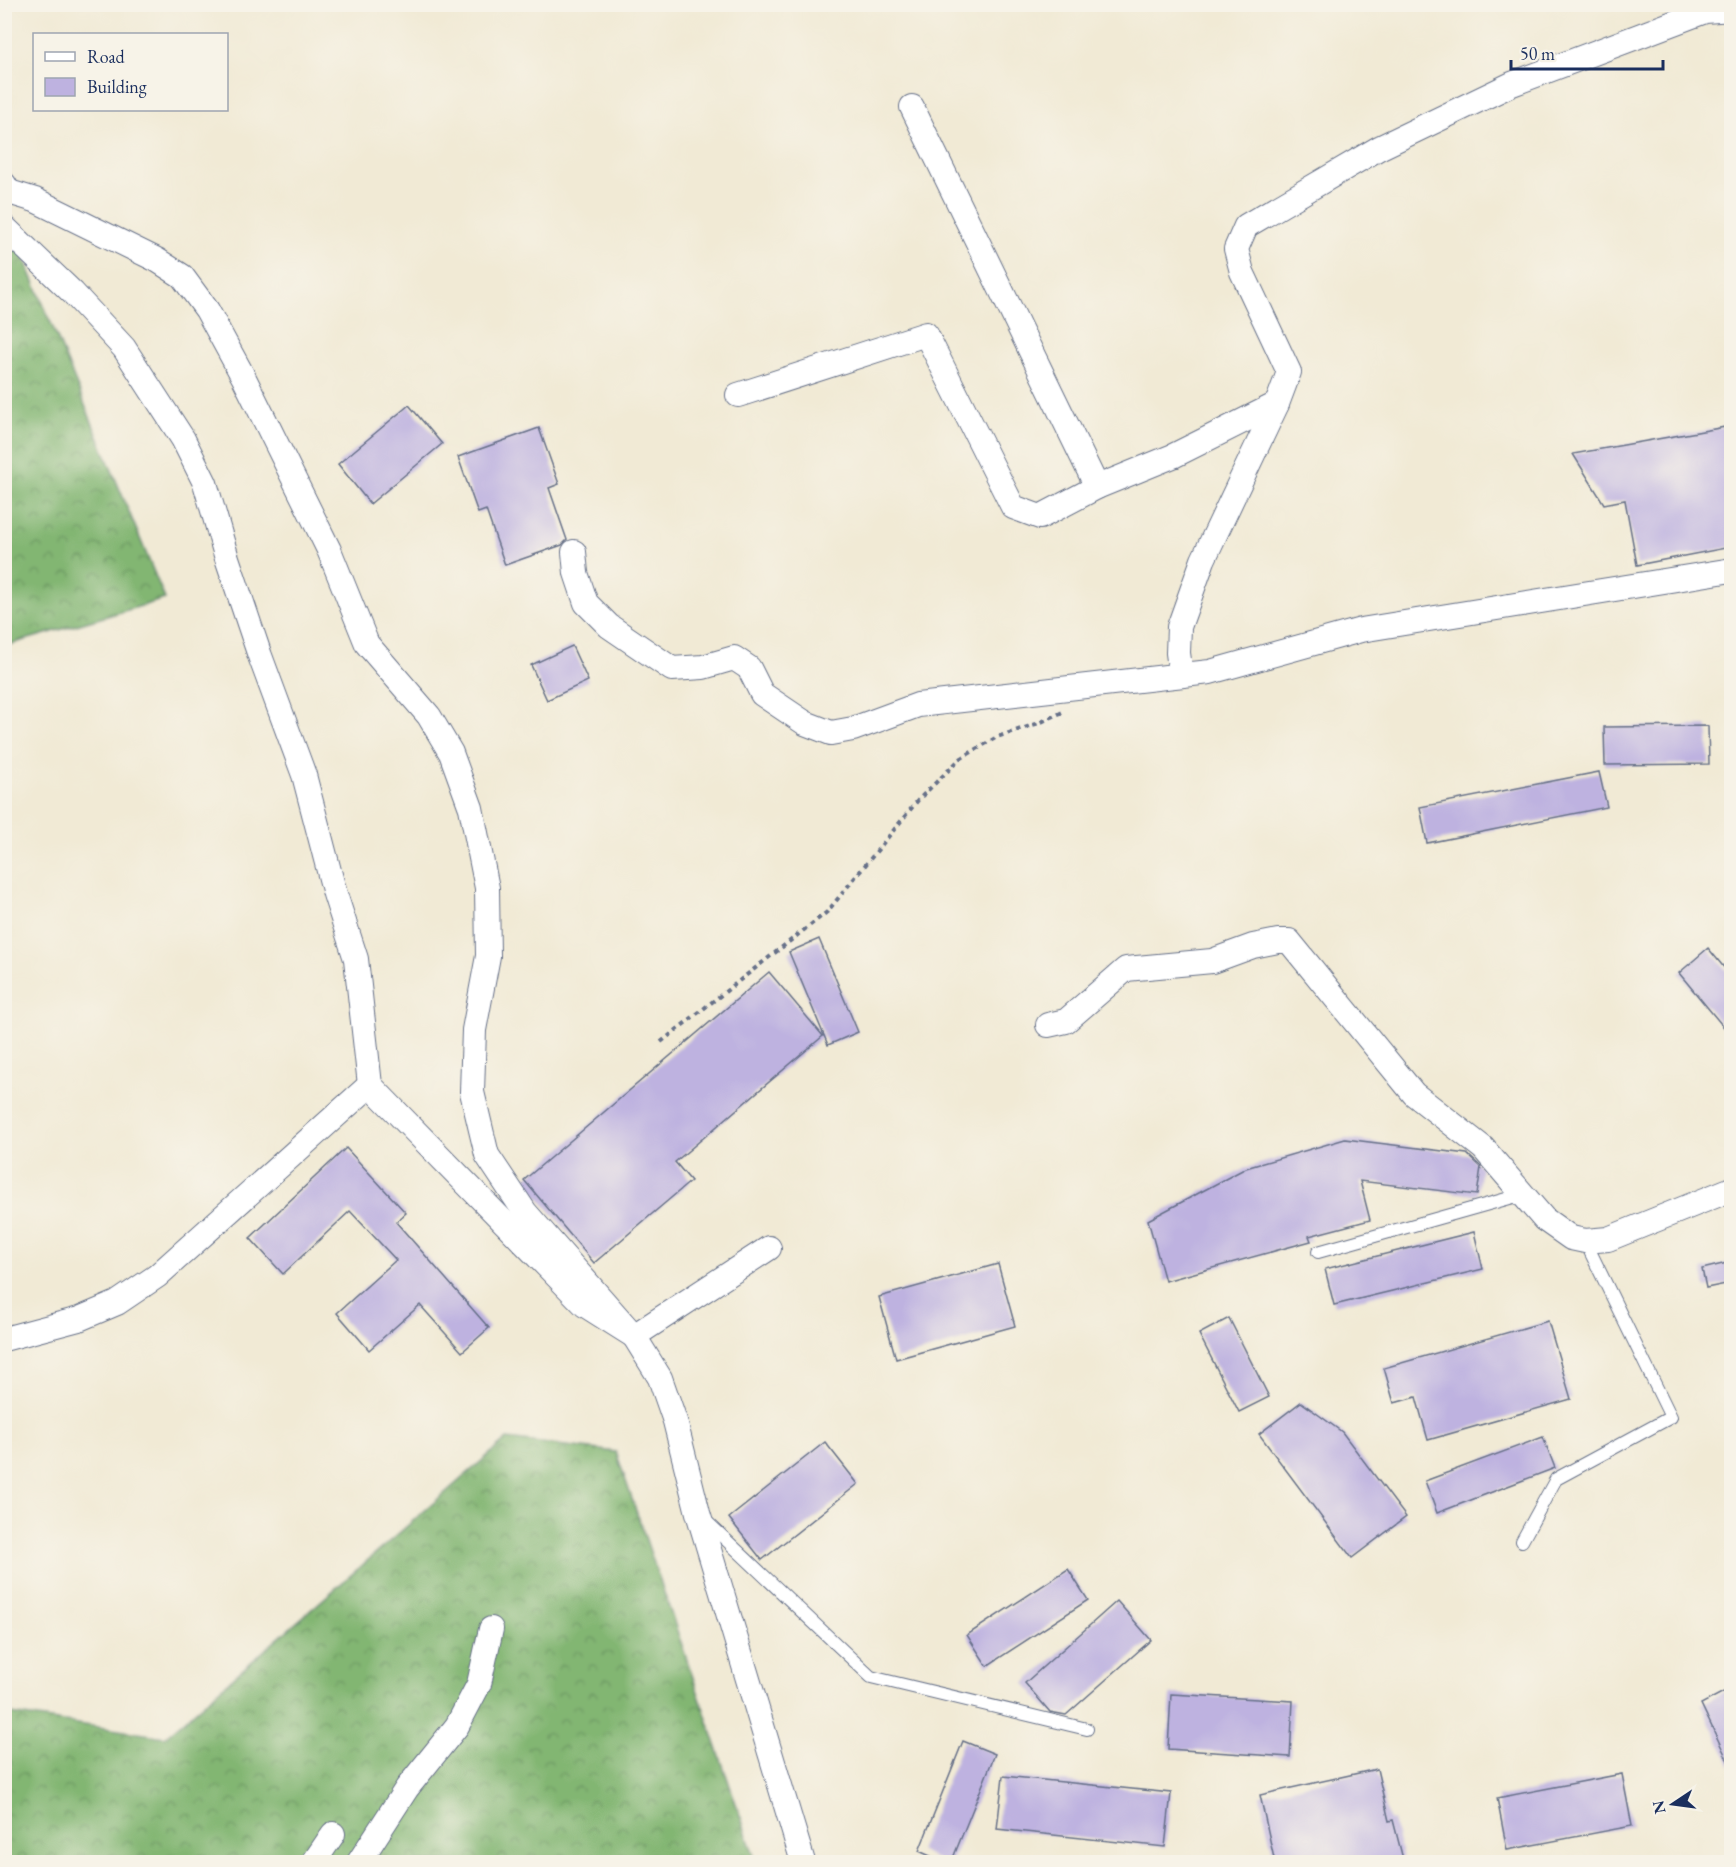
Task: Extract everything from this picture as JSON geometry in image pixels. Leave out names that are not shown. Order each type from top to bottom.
[{"type":"street","points":[[1181,675],[1178,653],[1179,627],[1203,560],[1277,404],[1289,372],[1242,272],[1236,249],[1246,226],[1379,148],[1512,84],[1696,8],[1731,9]]},
{"type":"street","points":[[912,107],[1097,487]]},
{"type":"street","points":[[4,184],[9,192],[35,200],[157,260],[183,276],[207,309],[244,378],[329,550],[367,644],[429,716],[451,753],[471,808],[487,888],[488,956],[474,1030],[472,1092],[487,1155],[525,1212],[634,1336],[660,1378],[675,1421],[698,1513],[804,1863]]},
{"type":"street","points":[[4,227],[73,292],[124,348],[183,439],[206,483],[226,555],[304,775],[335,894],[356,959],[364,1014],[370,1085],[585,1305],[634,1336]]},
{"type":"street","points":[[738,395],[926,334],[1013,507],[1040,517],[1097,487],[1173,456],[1277,404]]},
{"type":"street","points":[[574,552],[576,573],[586,603],[609,626],[672,669],[703,667],[734,658],[749,668],[762,694],[805,723],[831,733],[853,729],[918,705],[1210,672],[1361,630],[1731,570]]},
{"type":"street","points":[[1048,1025],[1065,1021],[1126,969],[1212,961],[1253,946],[1278,940],[1289,941],[1414,1094],[1483,1148],[1544,1219],[1571,1238],[1585,1242],[1608,1239],[1731,1189]]},
{"type":"street","points":[[4,1339],[79,1319],[117,1304],[158,1276],[370,1085]]},
{"type":"street","points":[[634,1336],[769,1248]]},
{"type":"street","points":[[359,1863],[407,1788],[457,1726],[479,1684],[491,1629]]},
{"type":"street","points":[[314,1863],[333,1834]]},
{"type":"lane","points":[[1318,1252],[1524,1194]]},
{"type":"lane","points":[[1522,1541],[1556,1479],[1671,1417],[1585,1242]]},
{"type":"lane","points":[[698,1513],[871,1677],[1087,1730]]},
{"type":"path","points":[[661,1042],[827,912],[919,799],[960,759],[997,737],[1040,723],[1071,709]]},
{"type":"green space","points":[[4,209],[165,599],[5,646],[4,646]]},
{"type":"green space","points":[[507,1439],[616,1452],[756,1862],[5,1862],[4,1713],[165,1737]]},
{"type":"building","points":[[409,405],[442,444],[370,504],[338,464]]},
{"type":"building","points":[[1731,426],[1731,547],[1637,565],[1625,500],[1604,504],[1573,454]]},
{"type":"building","points":[[539,428],[559,484],[549,488],[567,540],[562,545],[505,565],[486,510],[478,513],[458,457]]},
{"type":"building","points":[[572,646],[588,681],[547,700],[531,665]]},
{"type":"building","points":[[1708,726],[1709,764],[1605,765],[1604,727]]},
{"type":"building","points":[[1599,772],[1607,807],[1427,843],[1420,807]]},
{"type":"building","points":[[819,939],[858,1032],[828,1045],[789,952]]},
{"type":"building","points":[[1708,948],[1731,976],[1731,1036],[1679,973]]},
{"type":"building","points":[[769,972],[823,1036],[675,1162],[691,1181],[594,1263],[524,1180]]},
{"type":"building","points":[[1345,1139],[1467,1154],[1481,1167],[1477,1195],[1360,1181],[1370,1220],[1309,1236],[1311,1241],[1165,1281],[1148,1220],[1246,1168]]},
{"type":"building","points":[[346,1148],[406,1213],[396,1222],[489,1328],[462,1352],[420,1305],[369,1350],[337,1313],[396,1260],[350,1211],[283,1274],[250,1238]]},
{"type":"building","points":[[1474,1232],[1483,1269],[1334,1305],[1325,1269]]},
{"type":"building","points":[[1731,1262],[1731,1283],[1706,1288],[1702,1269]]},
{"type":"building","points":[[998,1264],[1015,1326],[896,1359],[879,1297]]},
{"type":"building","points":[[1229,1318],[1269,1397],[1239,1412],[1199,1334]]},
{"type":"building","points":[[1548,1321],[1571,1399],[1428,1440],[1416,1397],[1394,1403],[1384,1368]]},
{"type":"building","points":[[1301,1402],[1342,1432],[1406,1517],[1352,1558],[1259,1434]]},
{"type":"building","points":[[1543,1437],[1555,1468],[1437,1513],[1425,1481]]},
{"type":"building","points":[[825,1442],[858,1484],[762,1560],[729,1518]]},
{"type":"building","points":[[1068,1569],[1088,1600],[987,1666],[967,1635]]},
{"type":"building","points":[[1117,1601],[1151,1640],[1066,1715],[1050,1712],[1025,1683]]},
{"type":"building","points":[[1731,1688],[1731,1767],[1701,1704]]},
{"type":"building","points":[[1171,1694],[1293,1701],[1290,1757],[1168,1749]]},
{"type":"building","points":[[963,1741],[995,1754],[951,1863],[946,1863],[919,1851]]},
{"type":"building","points":[[1377,1769],[1389,1821],[1393,1820],[1404,1863],[1275,1863],[1260,1795]]},
{"type":"building","points":[[1622,1774],[1632,1826],[1507,1850],[1497,1798]]},
{"type":"building","points":[[1003,1776],[1171,1793],[1165,1847],[997,1829]]}]
